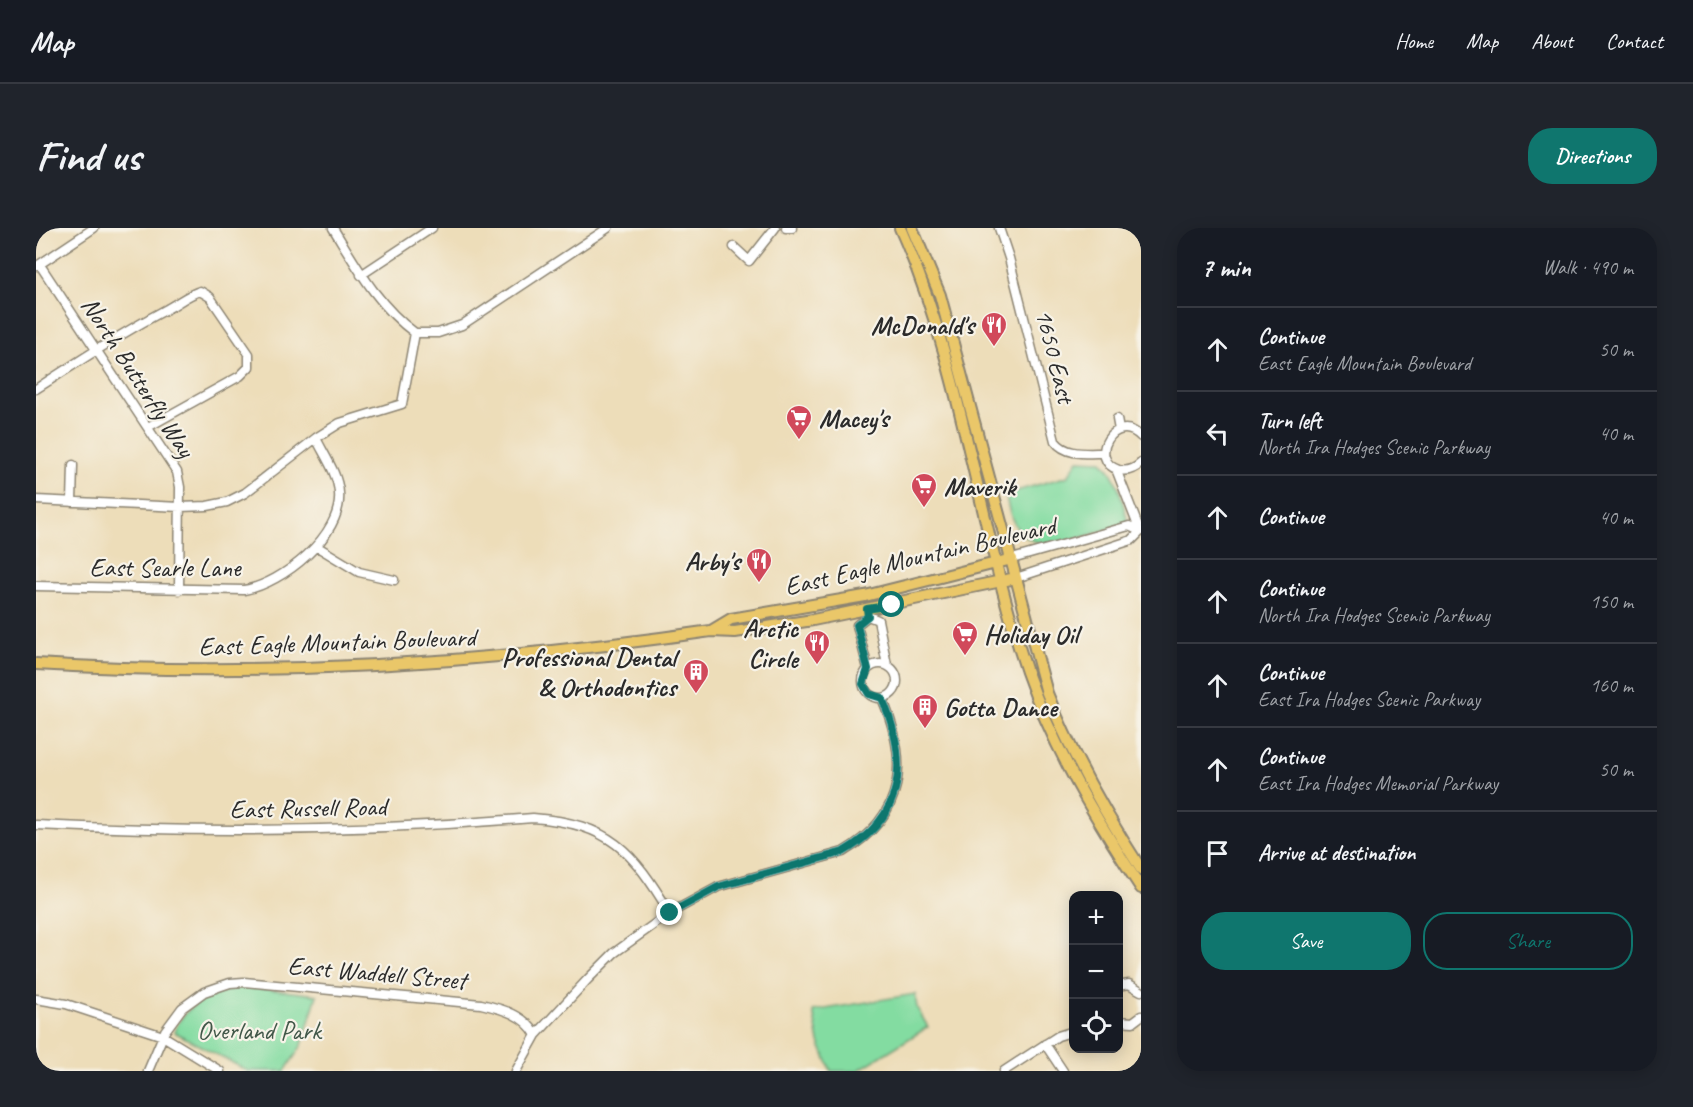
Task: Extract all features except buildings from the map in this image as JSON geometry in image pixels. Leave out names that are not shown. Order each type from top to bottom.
[{"type":"main road","points":[[900,228],[935,316],[1000,582],[1027,670],[1060,754],[1093,814],[1141,888]]},
{"type":"main road","points":[[912,228],[940,295],[1044,685],[1067,745],[1098,803],[1141,869]]},
{"type":"main road","name":"East Eagle Mountain Boulevard","points":[[711,630],[731,619],[866,596],[941,579],[1012,559]]},
{"type":"main road","name":"East Eagle Mountain Boulevard","points":[[36,664],[184,670],[338,668],[529,655],[711,630],[735,632],[777,627],[867,613],[1016,578]]},
{"type":"street","points":[[38,266],[94,228]]},
{"type":"street","points":[[333,228],[361,275],[397,319],[415,333],[438,333],[462,326],[608,228]]},
{"type":"street","points":[[361,275],[432,228]]},
{"type":"street","points":[[734,247],[749,261],[775,228]]},
{"type":"street","points":[[786,228],[792,228]]},
{"type":"street","name":"1650 East","points":[[999,228],[1013,273],[1055,441],[1060,448],[1069,452],[1104,453]]},
{"type":"street","name":"North Butterfly Way","points":[[38,266],[177,472],[180,487],[179,590]]},
{"type":"street","points":[[36,389],[95,350],[189,294],[200,291],[210,297],[249,354],[249,367],[240,376],[148,427]]},
{"type":"street","points":[[36,500],[180,507],[207,506],[227,502],[245,493],[315,438],[340,423],[402,404],[415,333]]},
{"type":"street","points":[[1117,419],[1119,430]]},
{"type":"street","points":[[1140,531],[1116,469],[1108,462],[1104,453],[1107,439],[1119,430],[1132,431],[1141,437]]},
{"type":"street","name":"East Searle Lane","points":[[36,586],[179,590],[260,587],[275,581],[316,546],[338,514],[340,496],[338,481],[315,438]]},
{"type":"street","points":[[1116,469],[1129,470],[1141,463]]},
{"type":"street","points":[[72,502],[73,465]]},
{"type":"street","name":"East Eagle Mountain Boulevard","points":[[1012,559],[1129,526],[1140,531],[1132,540],[1016,578]]},
{"type":"street","points":[[316,546],[359,572],[394,580]]},
{"type":"street","points":[[866,596],[867,613],[857,625],[868,669]]},
{"type":"street","points":[[867,613],[878,620],[887,665]]},
{"type":"street","points":[[878,664],[887,665],[895,672],[897,685],[893,693],[882,698],[874,697],[865,690],[863,678],[868,669],[878,664]]},
{"type":"street","points":[[516,1071],[536,1035],[614,953],[670,913],[718,887],[843,852],[866,837],[884,818],[893,800],[899,769],[892,723],[882,698]]},
{"type":"street","name":"East Russell Road","points":[[36,825],[258,831],[384,828],[533,818],[580,826],[623,848],[646,872],[670,913]]},
{"type":"street","name":"East Waddell Street","points":[[148,1071],[163,1036],[182,1008],[204,992],[230,983],[244,982],[481,1004],[514,1015],[530,1024],[536,1035]]},
{"type":"street","points":[[1123,986],[1139,986]]},
{"type":"street","points":[[36,999],[66,1004],[163,1036],[220,1071]]},
{"type":"street","points":[[1123,1021],[1133,1022],[1141,1016]]},
{"type":"street","points":[[1004,1071],[1058,1036],[1069,1033]]},
{"type":"street","points":[[1046,1044],[1063,1071]]},
{"type":"green space","points":[[1078,460],[1102,461],[1108,468],[1119,490],[1128,523],[1069,541],[1051,543],[1035,542],[1022,534],[1012,519],[1006,494],[1068,476]]},
{"type":"green space","name":"Overland Park","points":[[248,987],[317,995],[302,1045],[285,1071],[248,1071],[174,1032],[186,1012],[204,999],[225,991]]},
{"type":"green space","points":[[915,994],[917,1008],[928,1027],[857,1071],[831,1071],[819,1042],[813,1011]]},
{"type":"place","name":"McDonald's","points":[[994,348]]},
{"type":"place","name":"Macey's","points":[[799,441]]},
{"type":"place","name":"Maverik","points":[[924,509]]},
{"type":"place","name":"Arby's","points":[[759,584]]},
{"type":"place","name":"Holiday Oil","points":[[965,657]]},
{"type":"place","name":"Arctic Circle","points":[[817,666]]},
{"type":"place","name":"Professional Dental & Orthodontics","points":[[696,695]]},
{"type":"place","name":"Gotta Dance","points":[[925,730]]},
{"type":"route","points":[[670,913],[718,887],[843,852],[861,841],[884,818],[893,800],[897,784],[898,756],[892,723],[882,698],[869,694],[863,684],[865,672],[868,669],[857,625],[868,616],[867,609],[892,605]]}]
